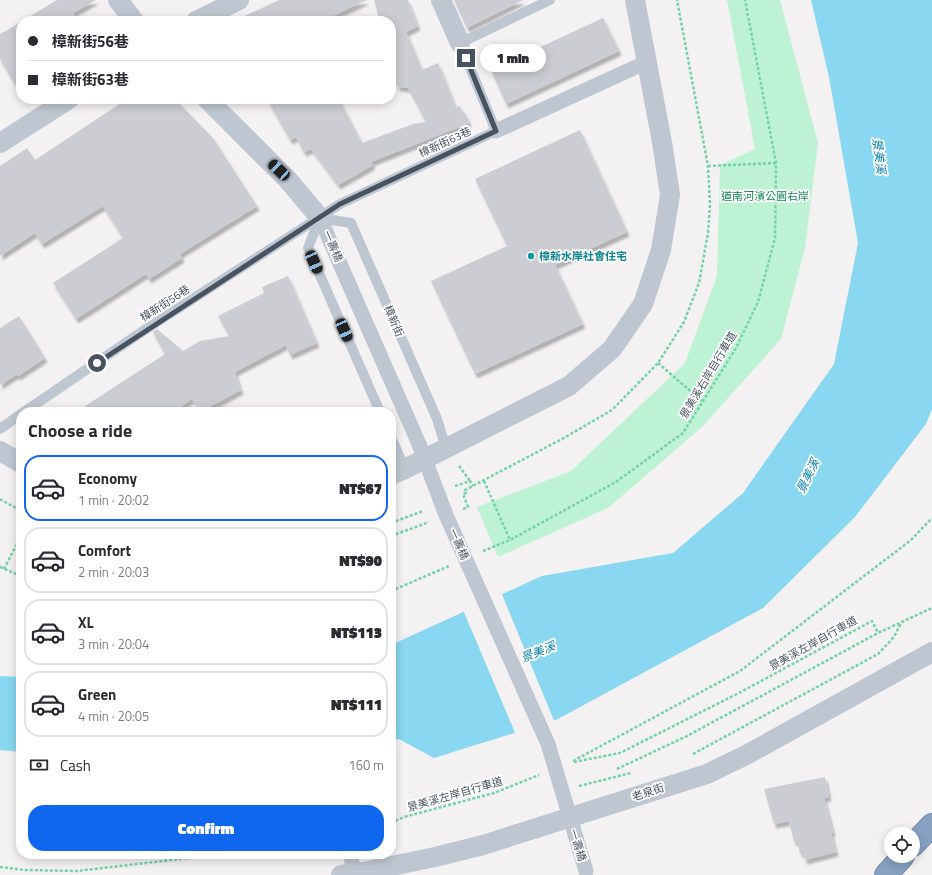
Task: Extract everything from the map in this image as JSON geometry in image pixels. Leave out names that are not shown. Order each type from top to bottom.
[{"type":"highway","points":[[920,838],[932,825]]},
{"type":"street","points":[[118,0],[130,16]]},
{"type":"street","points":[[206,16],[239,0]]},
{"type":"street","points":[[441,0],[460,43]]},
{"type":"street","points":[[398,472],[569,386],[612,349],[643,304],[661,250],[670,195],[662,142],[635,0]]},
{"type":"street","points":[[496,131],[647,62]]},
{"type":"street","points":[[0,143],[61,104]]},
{"type":"street","points":[[212,104],[288,180],[320,218]]},
{"type":"street","name":"一壽橋","points":[[320,218],[419,444],[446,515],[548,744],[587,873]]},
{"type":"street","points":[[0,451],[16,460]]},
{"type":"street","name":"老泉街","points":[[350,869],[428,858],[483,845],[706,774],[748,754],[932,652]]},
{"type":"lane","points":[[496,131],[460,43],[550,0]]},
{"type":"lane","name":"樟新街63巷","points":[[320,218],[340,204],[496,131]]},
{"type":"lane","points":[[320,218],[308,248],[378,407]]},
{"type":"lane","name":"樟新街","points":[[320,218],[351,223],[436,419],[446,448]]},
{"type":"lane","name":"樟新街56巷","points":[[31,407],[146,329],[320,218]]},
{"type":"lane","points":[[0,429],[16,418]]},
{"type":"lane","points":[[396,462],[398,472]]},
{"type":"path","name":"景美溪右岸自行車道","points":[[482,552],[510,540],[616,482],[683,433],[736,348],[758,302],[776,238],[776,163],[745,0]]},
{"type":"path","points":[[708,166],[776,163]]},
{"type":"path","points":[[658,363],[703,402]]},
{"type":"path","points":[[451,488],[470,481],[473,486]]},
{"type":"path","points":[[484,481],[510,540]]},
{"type":"path","points":[[0,499],[16,508]]},
{"type":"path","points":[[396,521],[425,510]]},
{"type":"path","points":[[396,534],[446,515]]},
{"type":"path","name":"景美溪左岸自行車道","points":[[617,769],[687,736],[878,633],[872,621],[737,694],[620,753],[568,763],[740,671],[911,540],[932,518]]},
{"type":"path","points":[[4,569],[16,546]]},
{"type":"path","points":[[396,589],[454,564]]},
{"type":"path","points":[[0,567],[16,574]]},
{"type":"path","points":[[878,633],[932,608]]},
{"type":"path","points":[[691,755],[878,654],[894,637],[901,623]]},
{"type":"path","name":"景美溪左岸自行車道","points":[[396,821],[404,817],[494,793],[546,772]]},
{"type":"path","points":[[561,790],[636,772]]},
{"type":"path","points":[[0,867],[25,870],[77,871],[180,859]]},
{"type":"green space","name":"道南河濱公園右岸","points":[[727,0],[780,0],[818,143],[805,248],[781,339],[703,426],[608,508],[498,557],[477,507],[571,471],[685,363],[717,276],[720,165],[755,149]]},
{"type":"water","name":"景美溪","points":[[811,0],[932,0],[932,409],[926,424],[855,517],[763,608],[556,720],[434,758],[399,739],[396,740],[396,643],[542,576],[673,553],[743,493],[834,364],[858,243],[829,77]]},
{"type":"water","points":[[0,676],[16,677],[16,752],[0,750]]},
{"type":"pier","points":[[501,592],[555,723],[516,735],[463,610]]},
{"type":"building","points":[[57,0],[96,0],[73,13],[75,16],[30,16]]},
{"type":"building","points":[[279,0],[367,0],[333,16],[245,16]]},
{"type":"building","points":[[374,0],[408,0],[418,26],[406,32],[422,70],[438,63],[456,108],[460,106],[464,114],[466,114],[469,123],[371,162],[373,165],[338,185],[311,149],[304,152],[296,137],[290,140],[270,104],[342,104],[362,143],[413,124],[426,122],[408,88],[398,87],[396,83],[396,16],[379,16]]},
{"type":"building","points":[[454,0],[523,0],[467,28]]},
{"type":"building","points":[[603,18],[619,51],[506,104],[491,70]]},
{"type":"building","points":[[16,25],[16,86],[0,59],[0,34]]},
{"type":"building","points":[[119,104],[180,104],[213,138],[257,206],[180,254],[182,258],[149,279],[146,274],[76,319],[53,283],[123,238],[103,206],[42,244],[35,233],[0,256],[0,166],[27,148],[35,160]]},
{"type":"building","name":"樟新水岸社會住宅","points":[[580,130],[627,232],[555,265],[583,324],[475,374],[431,281],[507,246],[475,179]]},
{"type":"building","points":[[288,276],[317,343],[290,355],[286,345],[235,372],[241,390],[209,407],[197,407],[192,399],[180,407],[84,407],[165,354],[153,332],[157,329],[183,351],[200,341],[229,336],[218,316],[264,293],[262,287]]},
{"type":"building","points":[[19,316],[45,358],[18,376],[17,374],[0,385],[0,328]]},
{"type":"building","points":[[825,777],[829,797],[824,798],[833,832],[831,833],[836,852],[805,860],[803,853],[800,853],[797,841],[794,842],[789,821],[774,824],[764,789]]},
{"type":"place","name":"樟新水岸社會住宅","points":[[531,256]]},
{"type":"route","points":[[97,363],[146,329],[340,204],[496,131],[466,58]]}]
